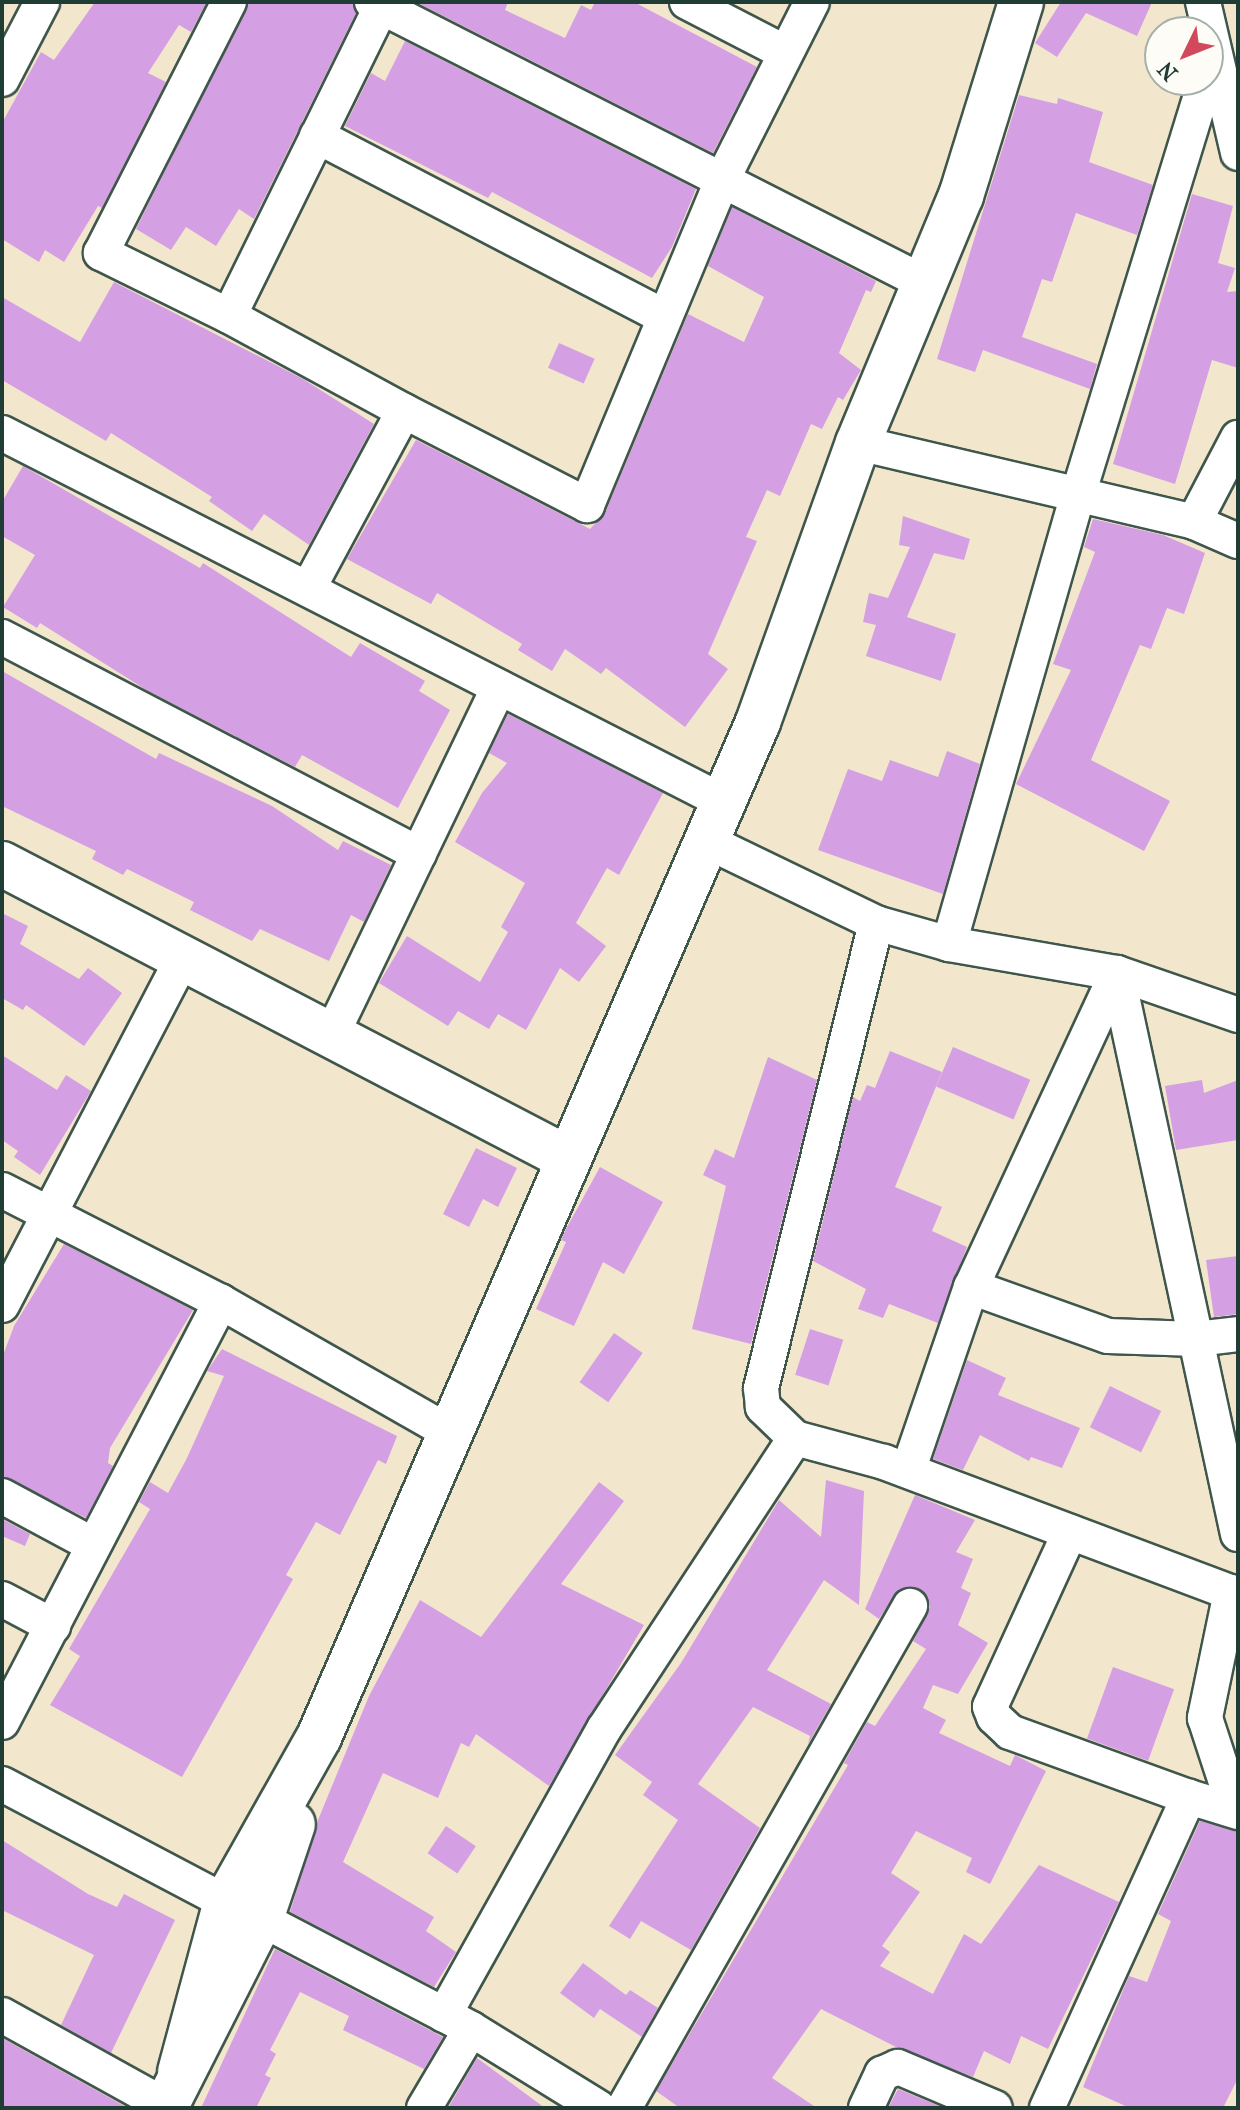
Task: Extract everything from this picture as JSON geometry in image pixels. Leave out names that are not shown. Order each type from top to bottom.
[{"type":"street","points":[[2,79],[42,2]]},
{"type":"street","points":[[229,2],[101,253],[229,316],[587,505],[722,180],[812,2]]},
{"type":"street","points":[[687,2],[786,53]]},
{"type":"street","points":[[2,2015],[170,2095],[244,1911],[758,722],[858,443],[927,284],[961,196],[1018,3]]},
{"type":"street","points":[[229,316],[377,4],[927,284]]},
{"type":"street","points":[[949,944],[1078,495],[1201,96]]},
{"type":"street","points":[[1223,96],[1231,110],[1238,153]]},
{"type":"street","points":[[317,136],[665,317]]},
{"type":"street","points":[[308,589],[404,411]]},
{"type":"street","points":[[1194,522],[1238,438]]},
{"type":"street","points":[[858,443],[1194,522],[1238,541]]},
{"type":"street","points":[[7,446],[308,589],[724,802]]},
{"type":"street","points":[[2,637],[419,854]]},
{"type":"street","points":[[331,1036],[499,687]]},
{"type":"street","points":[[706,841],[876,923],[949,944],[1117,973],[1238,1015]]},
{"type":"street","points":[[2,864],[331,1036],[565,1169]]},
{"type":"street","points":[[2,885],[174,975],[565,1169]]},
{"type":"street","points":[[876,923],[761,1388],[763,1407],[795,1438],[908,1471],[1235,1594],[1205,1718],[1236,1811]]},
{"type":"street","points":[[908,1471],[971,1287],[1117,973]]},
{"type":"street","points":[[1117,973],[1238,1534]]},
{"type":"street","points":[[2,1305],[174,975]]},
{"type":"street","points":[[2,1190],[221,1302],[451,1433]]},
{"type":"street","points":[[971,1287],[1108,1336],[1196,1339],[1238,1334]]},
{"type":"street","points":[[2,1722],[221,1302]]},
{"type":"street","points":[[424,2108],[458,2022],[604,1729],[795,1438]]},
{"type":"street","points":[[2,1496],[93,1545]]},
{"type":"street","points":[[1070,1532],[990,1707],[994,1717],[1010,1732],[1236,1811]]},
{"type":"street","points":[[2,1599],[53,1626]]},
{"type":"street","points":[[624,2108],[910,1606]]},
{"type":"street","points":[[2,1784],[458,2022],[599,2108]]},
{"type":"street","points":[[1047,2108],[1189,1797]]},
{"type":"street","points":[[866,2108],[882,2074],[898,2067],[995,2108]]},
{"type":"building","points":[[95,2],[207,2],[191,32],[179,25],[148,73],[166,82],[102,208],[98,206],[64,262],[45,250],[39,262],[2,239],[2,123],[41,52],[54,60]]},
{"type":"building","points":[[249,2],[352,2],[356,13],[254,219],[239,209],[216,246],[186,227],[171,250],[136,229]]},
{"type":"building","points":[[416,2],[508,2],[505,10],[565,38],[581,5],[591,10],[595,2],[634,2],[757,67],[713,153]]},
{"type":"building","points":[[1061,2],[1152,2],[1137,36],[1086,13],[1057,57],[1035,43]]},
{"type":"building","points":[[405,41],[696,189],[672,247],[652,278],[492,192],[488,198],[345,126],[371,73],[385,81]]},
{"type":"building","points":[[1019,95],[1057,104],[1058,98],[1103,112],[1089,162],[1153,185],[1137,235],[1076,213],[1052,282],[1042,279],[1022,337],[1097,364],[1090,389],[983,350],[975,372],[937,359]]},
{"type":"building","points":[[1192,194],[1233,206],[1218,263],[1235,268],[1227,292],[1238,291],[1238,368],[1212,360],[1175,484],[1113,464]]},
{"type":"building","points":[[732,207],[876,281],[871,292],[866,290],[839,353],[861,370],[843,400],[838,397],[822,429],[811,424],[780,496],[767,490],[746,537],[757,541],[708,654],[728,669],[685,727],[606,668],[601,674],[565,649],[552,671],[518,650],[522,644],[437,593],[431,604],[347,559],[416,440],[590,529],[605,513],[688,314],[744,342],[764,297],[708,266]]},
{"type":"building","points":[[114,282],[303,379],[374,424],[309,545],[264,514],[252,531],[209,501],[212,497],[111,433],[106,441],[2,380],[2,297],[80,342]]},
{"type":"building","points":[[559,343],[595,359],[584,384],[548,368]]},
{"type":"building","points":[[23,466],[200,568],[203,563],[351,657],[360,643],[425,681],[419,691],[450,710],[398,808],[302,755],[295,767],[148,691],[40,623],[37,628],[3,607],[35,555],[2,536],[2,502]]},
{"type":"building","points":[[903,516],[970,539],[964,560],[934,553],[907,617],[956,634],[941,681],[866,656],[876,625],[863,622],[869,593],[888,598],[910,547],[899,545]]},
{"type":"building","points":[[1093,519],[1163,535],[1205,553],[1184,614],[1167,608],[1151,649],[1140,645],[1091,760],[1170,801],[1144,851],[1016,784],[1071,670],[1053,664],[1095,552],[1084,547]]},
{"type":"building","points":[[2,671],[156,759],[159,753],[272,806],[338,850],[343,841],[391,865],[364,922],[351,915],[329,961],[260,929],[252,941],[190,910],[194,902],[127,869],[123,875],[92,859],[96,851],[2,806]]},
{"type":"building","points":[[508,714],[663,793],[619,875],[607,868],[576,923],[606,946],[579,982],[560,968],[526,1030],[498,1014],[489,1029],[458,1011],[448,1026],[379,983],[407,936],[480,982],[508,932],[501,927],[525,883],[455,842],[482,793],[507,763],[489,753]]},
{"type":"building","points":[[947,751],[980,764],[943,894],[818,850],[848,769],[882,781],[890,760],[938,777]]},
{"type":"building","points":[[2,913],[28,926],[20,944],[79,979],[88,968],[122,993],[84,1046],[26,1005],[23,1010],[2,998]]},
{"type":"building","points":[[953,1047],[1030,1080],[1014,1119],[936,1087]]},
{"type":"building","points":[[890,1051],[942,1072],[895,1187],[942,1207],[932,1231],[967,1247],[938,1323],[889,1304],[883,1318],[858,1309],[866,1289],[813,1261],[853,1097],[860,1101],[867,1085],[875,1088]]},
{"type":"building","points":[[2,1055],[57,1090],[66,1075],[91,1091],[40,1175],[14,1157],[18,1151],[2,1140]]},
{"type":"building","points":[[768,1057],[817,1080],[751,1344],[692,1329],[726,1186],[703,1175],[715,1149],[734,1158]]},
{"type":"building","points":[[1202,1080],[1204,1093],[1238,1080],[1238,1140],[1176,1150],[1165,1086]]},
{"type":"building","points":[[476,1148],[517,1168],[498,1207],[483,1199],[469,1227],[443,1214]]},
{"type":"building","points":[[600,1167],[663,1202],[624,1274],[603,1262],[574,1326],[536,1309],[566,1242],[561,1240]]},
{"type":"building","points":[[64,1244],[193,1310],[110,1448],[108,1463],[113,1466],[86,1518],[2,1476],[2,1358],[14,1326]]},
{"type":"building","points":[[1238,1256],[1238,1314],[1214,1317],[1206,1260]]},
{"type":"building","points":[[810,1329],[843,1340],[828,1385],[795,1375]]},
{"type":"building","points":[[614,1333],[643,1353],[608,1402],[580,1382]]},
{"type":"building","points":[[222,1349],[397,1436],[386,1464],[378,1460],[340,1535],[316,1522],[286,1575],[293,1579],[182,1777],[50,1705],[80,1656],[69,1649],[150,1509],[139,1502],[150,1482],[168,1493],[187,1458],[224,1376],[207,1371]]},
{"type":"building","points":[[967,1360],[1006,1378],[998,1395],[1080,1428],[1062,1468],[1031,1457],[1029,1461],[980,1435],[963,1470],[933,1459]]},
{"type":"building","points":[[1110,1386],[1161,1411],[1141,1452],[1090,1427]]},
{"type":"building","points":[[826,1480],[864,1491],[859,1605],[824,1580],[767,1670],[831,1704],[808,1744],[810,1736],[753,1707],[698,1784],[760,1828],[691,1950],[641,1921],[630,1939],[609,1926],[678,1820],[643,1795],[652,1782],[615,1755],[681,1663],[779,1500],[821,1537]]},
{"type":"building","points":[[599,1482],[624,1501],[561,1584],[644,1625],[549,1786],[476,1734],[469,1747],[461,1743],[438,1798],[383,1773],[343,1862],[434,1917],[426,1931],[456,1952],[434,1987],[290,1912],[318,1820],[369,1696],[420,1600],[481,1637]]},
{"type":"building","points":[[915,1495],[975,1520],[956,1552],[973,1559],[961,1588],[971,1593],[958,1625],[988,1643],[958,1694],[933,1685],[923,1708],[946,1720],[939,1733],[1010,1766],[1015,1755],[1046,1771],[990,1884],[966,1872],[972,1858],[916,1831],[891,1873],[920,1892],[882,1946],[890,1952],[880,1966],[933,1994],[964,1934],[981,1944],[1039,1865],[1119,1902],[1048,2049],[1021,2036],[1010,2064],[984,2051],[973,2077],[896,2047],[821,2009],[772,2078],[817,2108],[680,2108],[656,2091],[848,1765],[844,1763],[867,1722],[875,1726],[926,1649],[913,1641],[930,1607],[921,1589],[899,1589],[879,1619],[865,1609]]},
{"type":"building","points":[[2,1519],[30,1534],[25,1546],[2,1536]]},
{"type":"building","points":[[1113,1667],[1174,1689],[1148,1761],[1087,1738]]},
{"type":"building","points":[[1200,1821],[1238,1831],[1238,2078],[1223,2108],[1130,2108],[1083,2087],[1129,1976],[1147,1982],[1171,1921],[1158,1914]]},
{"type":"building","points":[[446,1826],[476,1846],[457,1873],[428,1853]]},
{"type":"building","points":[[2,1840],[88,1894],[117,1907],[124,1894],[175,1920],[111,2053],[61,2025],[94,1955],[2,1910]]},
{"type":"building","points":[[275,1949],[443,2037],[424,2069],[343,2030],[349,2016],[300,1992],[270,2050],[276,2054],[265,2075],[271,2078],[256,2108],[201,2108]]},
{"type":"building","points":[[583,1963],[626,1995],[630,1990],[658,2008],[642,2037],[600,2009],[594,2018],[560,1993]]},
{"type":"building","points":[[2,2038],[128,2108],[2,2108]]},
{"type":"building","points":[[477,2058],[545,2108],[448,2108]]},
{"type":"building","points":[[898,2089],[944,2108],[888,2108]]}]
